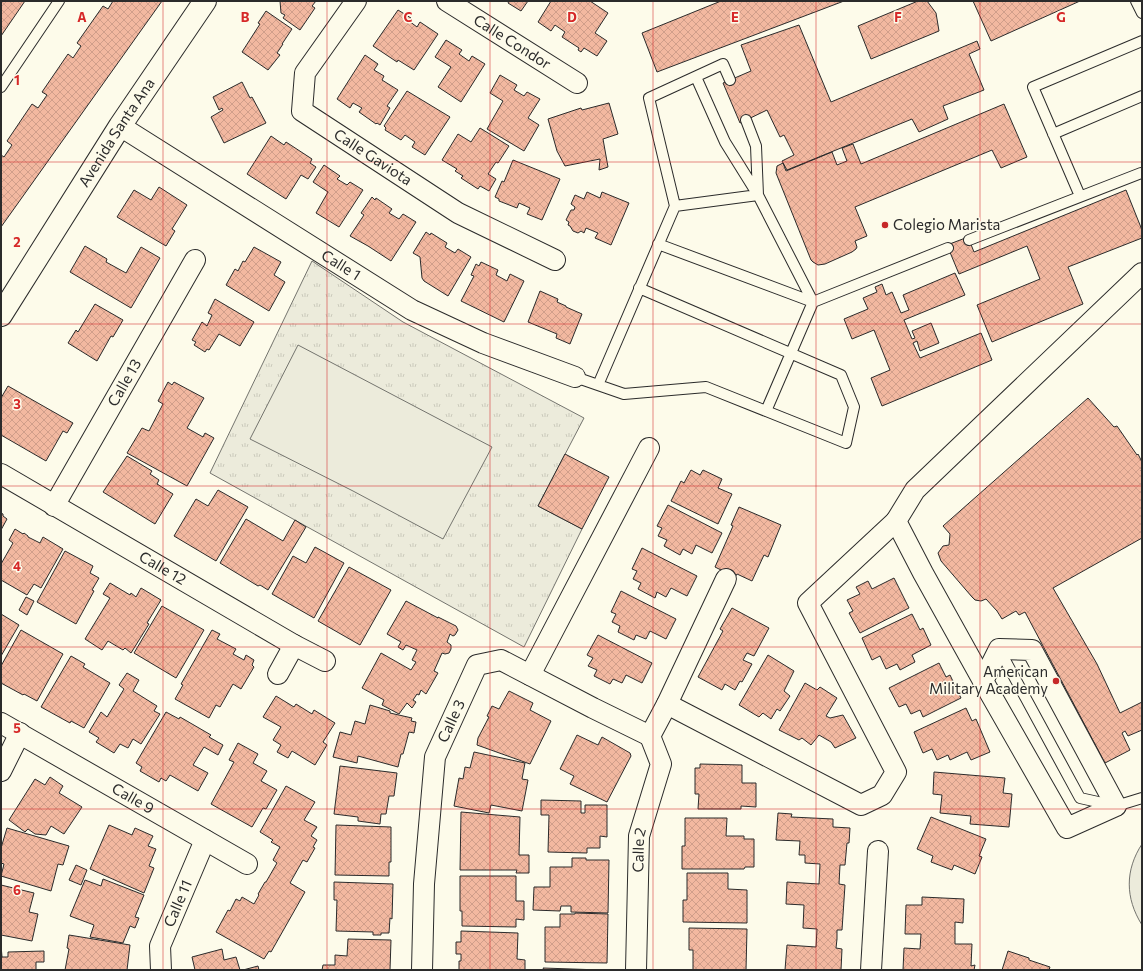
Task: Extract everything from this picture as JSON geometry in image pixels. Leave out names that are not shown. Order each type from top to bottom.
[{"type":"street","name":"Avenida Santa Ana","points":[[1,316],[120,126],[205,1]]},
{"type":"street","name":"Calle Gaviota","points":[[356,1],[305,73],[302,111],[458,213],[555,260]]},
{"type":"street","name":"Calle Condor","points":[[447,1],[577,83]]},
{"type":"street","name":"Calle 1","points":[[120,126],[412,310],[483,343],[575,377]]},
{"type":"street","name":"Calle 13","points":[[54,506],[195,260]]},
{"type":"street","points":[[667,704],[861,805],[882,795],[896,772],[808,603],[896,521],[915,490],[1142,273]]},
{"type":"street","points":[[530,675],[649,448]]},
{"type":"street","name":"Calle 12","points":[[1,474],[294,645],[325,661]]},
{"type":"street","points":[[896,521],[923,573],[983,680],[1067,828],[1116,806],[1032,650],[1000,649],[983,680]]},
{"type":"street","points":[[650,736],[667,704],[726,579]]},
{"type":"street","points":[[278,674],[294,645]]},
{"type":"street","name":"Calle 3","points":[[422,970],[424,884],[435,756],[477,665],[501,660],[650,736]]},
{"type":"street","name":"Calle 9","points":[[1,723],[247,864]]},
{"type":"street","points":[[1,771],[20,733]]},
{"type":"street","name":"Calle 2","points":[[636,970],[639,836],[661,764],[650,736]]},
{"type":"street","name":"Calle 11","points":[[161,970],[160,946],[205,840]]},
{"type":"street","points":[[870,970],[878,851]]},
{"type":"lane","points":[[1,87],[59,1]]},
{"type":"lane","points":[[1136,1],[1142,13]]},
{"type":"lane","points":[[1080,196],[1033,87],[1142,40]]},
{"type":"lane","points":[[598,385],[675,206],[649,98],[723,64],[730,80]]},
{"type":"lane","points":[[696,77],[725,142],[758,195],[813,302]]},
{"type":"lane","points":[[1053,134],[1142,96]]},
{"type":"lane","points":[[746,120],[756,146],[758,195]]},
{"type":"lane","points":[[969,240],[1142,173]]},
{"type":"lane","points":[[675,206],[758,195]]},
{"type":"lane","points":[[658,244],[813,302],[948,248]]},
{"type":"lane","points":[[575,377],[624,394],[706,386],[846,442],[854,407],[841,375],[639,288]]},
{"type":"lane","points":[[766,411],[813,302]]},
{"type":"lane","points":[[1000,649],[1080,798],[1116,806],[1142,798]]},
{"type":"green space","points":[[312,261],[403,322],[584,418],[538,506],[582,529],[524,647],[210,473]]},
{"type":"green space","points":[[298,345],[492,447],[443,539],[353,491],[250,439]]},
{"type":"green space","points":[[1142,844],[1142,925],[1132,905],[1129,884],[1132,864]]},
{"type":"building","points":[[1,1],[25,1],[1,36]]},
{"type":"building","points":[[113,1],[162,1],[1,227],[1,155],[4,157],[12,145],[7,141],[32,104],[38,108],[47,95],[42,92],[68,54],[73,58],[81,46],[77,43],[103,6],[108,9]]},
{"type":"building","points":[[280,1],[316,1],[312,6],[315,8],[300,30],[283,18],[285,15],[281,13]]},
{"type":"building","points":[[509,1],[528,1],[521,11],[508,3]]},
{"type":"building","points":[[551,1],[590,1],[608,13],[595,33],[607,41],[597,56],[584,48],[581,52],[578,50],[579,48],[562,37],[565,32],[555,25],[551,31],[538,22]]},
{"type":"building","points":[[721,1],[844,1],[657,72],[642,33]]},
{"type":"building","points":[[918,1],[927,1],[936,13],[939,31],[871,59],[858,26]]},
{"type":"building","points":[[973,1],[1080,1],[991,41]]},
{"type":"building","points":[[398,10],[411,18],[409,21],[417,27],[420,22],[438,34],[414,70],[398,60],[397,62],[373,46]]},
{"type":"building","points":[[266,11],[292,29],[277,53],[280,55],[268,70],[242,52],[260,24],[258,23]]},
{"type":"building","points":[[799,25],[831,102],[977,41],[980,49],[969,54],[984,90],[943,106],[948,119],[919,132],[912,119],[787,170],[782,161],[794,155],[784,135],[780,137],[767,110],[740,123],[723,83],[751,71],[741,45]]},
{"type":"building","points":[[446,40],[462,50],[459,54],[469,61],[472,56],[485,64],[461,102],[438,87],[451,67],[435,57]]},
{"type":"building","points":[[365,55],[378,64],[374,70],[384,76],[382,80],[398,90],[387,106],[390,108],[380,125],[377,123],[376,124],[359,112],[362,108],[353,103],[350,108],[337,99]]},
{"type":"building","points":[[500,75],[517,85],[514,90],[524,96],[527,92],[540,99],[528,118],[539,125],[524,151],[487,129],[503,101],[490,93]]},
{"type":"building","points":[[242,82],[266,123],[224,143],[211,117],[223,110],[222,108],[219,110],[213,97]]},
{"type":"building","points":[[407,91],[450,117],[425,155],[412,147],[415,142],[405,135],[401,140],[385,130],[386,128],[384,126]]},
{"type":"building","points":[[609,103],[618,134],[603,139],[608,167],[599,170],[600,159],[565,166],[557,151],[548,119],[581,108],[582,110]]},
{"type":"building","points":[[1004,104],[1027,157],[1001,168],[992,150],[855,207],[867,236],[855,241],[857,247],[852,252],[825,264],[818,265],[811,260],[776,173],[777,166],[783,163],[786,171],[832,152],[837,165],[847,161],[842,148],[853,144],[861,164]]},
{"type":"building","points":[[480,128],[509,146],[498,163],[496,162],[488,174],[496,179],[489,191],[480,186],[478,189],[461,178],[463,176],[455,171],[457,169],[442,160],[458,134],[471,142]]},
{"type":"building","points":[[271,136],[284,145],[286,142],[312,159],[310,163],[316,167],[308,179],[301,175],[286,199],[247,174]]},
{"type":"building","points":[[513,160],[560,179],[542,220],[527,214],[530,208],[519,203],[517,208],[499,201],[499,199],[495,197],[502,181],[504,182]]},
{"type":"building","points":[[324,165],[340,176],[337,179],[347,185],[350,182],[363,190],[339,227],[316,213],[328,192],[313,182]]},
{"type":"building","points":[[159,187],[187,205],[172,229],[175,231],[166,246],[117,217],[134,190],[151,200]]},
{"type":"building","points":[[1126,190],[1142,230],[1142,238],[1068,267],[1083,304],[992,342],[977,305],[1040,279],[1027,246],[959,274],[947,245],[968,237],[974,252]]},
{"type":"building","points":[[587,192],[600,198],[602,192],[629,203],[611,245],[595,238],[598,233],[586,228],[584,233],[581,231],[578,233],[573,231],[568,225],[569,222],[566,220],[571,210],[574,210],[575,207],[571,204],[575,195],[584,199]]},
{"type":"building","points":[[372,197],[375,200],[376,198],[392,209],[389,213],[399,219],[403,214],[416,222],[391,261],[350,236],[364,215],[361,213]]},
{"type":"building","points":[[426,232],[430,235],[431,233],[447,243],[445,247],[455,253],[458,249],[471,257],[448,296],[424,281],[422,278],[420,257],[413,253]]},
{"type":"building","points":[[85,246],[107,259],[106,262],[126,273],[141,247],[160,258],[131,308],[70,272]]},
{"type":"building","points":[[254,247],[281,262],[274,275],[285,282],[269,311],[226,285],[235,269],[238,271],[243,261],[245,262]]},
{"type":"building","points":[[481,262],[498,270],[496,275],[507,281],[510,274],[524,281],[504,322],[461,301],[474,276],[471,275],[476,264],[479,266]]},
{"type":"building","points":[[955,273],[965,295],[904,320],[912,339],[915,338],[912,331],[931,323],[939,343],[920,351],[917,341],[913,343],[920,358],[981,333],[992,360],[882,406],[871,378],[890,370],[874,330],[852,339],[844,319],[868,309],[863,298],[877,292],[875,287],[882,284],[886,295],[892,292],[901,313],[909,310],[903,295]]},
{"type":"building","points":[[540,291],[558,299],[557,302],[582,314],[570,344],[556,338],[557,334],[528,322]]},
{"type":"building","points":[[215,299],[254,322],[240,346],[219,334],[209,350],[207,349],[205,352],[194,345],[196,342],[192,340],[202,322],[207,326],[212,315],[208,313]]},
{"type":"building","points":[[95,304],[123,320],[113,337],[111,336],[97,361],[68,343],[76,330],[78,332]]},
{"type":"building","points":[[168,382],[172,385],[174,382],[204,398],[187,428],[203,437],[205,433],[214,438],[187,486],[127,453],[142,428],[149,431],[163,404],[158,401]]},
{"type":"building","points":[[8,386],[73,423],[67,433],[63,431],[46,461],[1,435],[1,398]]},
{"type":"building","points":[[1088,398],[1114,427],[1117,426],[1137,455],[1138,454],[1142,462],[1142,538],[1053,588],[1097,664],[1120,713],[1142,702],[1142,730],[1128,736],[1125,731],[1122,733],[1130,750],[1105,763],[1025,612],[1019,615],[1016,611],[1002,619],[986,599],[981,601],[975,600],[972,597],[941,561],[938,553],[943,546],[949,545],[950,534],[943,526]]},
{"type":"building","points":[[565,454],[609,477],[582,529],[538,506]]},
{"type":"building","points":[[127,456],[152,471],[150,474],[159,480],[157,484],[173,494],[155,524],[103,492]]},
{"type":"building","points":[[691,470],[700,475],[703,470],[722,479],[718,488],[732,494],[718,524],[671,501],[681,481],[684,483]]},
{"type":"building","points":[[218,490],[248,507],[216,561],[174,536],[196,499],[208,506]]},
{"type":"building","points":[[668,505],[722,533],[712,553],[696,545],[692,554],[683,549],[680,555],[664,546],[667,540],[658,536],[662,528],[657,526]]},
{"type":"building","points":[[739,507],[781,525],[768,557],[764,555],[752,581],[737,574],[735,577],[715,567],[733,526],[731,525]]},
{"type":"building","points":[[1,513],[7,519],[1,530]]},
{"type":"building","points":[[246,519],[283,541],[295,520],[306,527],[268,590],[260,585],[258,586],[220,563]]},
{"type":"building","points":[[15,529],[40,543],[43,537],[63,549],[41,588],[34,584],[27,595],[1,580],[1,564],[13,543],[9,540]]},
{"type":"building","points":[[315,547],[344,563],[314,618],[272,594],[293,556],[306,563]]},
{"type":"building","points":[[642,548],[697,576],[687,596],[671,588],[666,597],[657,592],[655,598],[638,589],[641,583],[633,579],[637,571],[632,569]]},
{"type":"building","points":[[65,551],[93,566],[90,573],[99,578],[92,590],[94,591],[76,624],[37,602]]},
{"type":"building","points":[[349,567],[391,590],[360,645],[318,621]]},
{"type":"building","points":[[894,578],[909,608],[860,633],[849,613],[853,611],[847,600],[860,594],[856,587],[868,581],[872,589]]},
{"type":"building","points":[[110,583],[136,597],[141,588],[161,600],[147,623],[149,624],[131,653],[125,648],[123,650],[108,641],[102,650],[85,639],[110,598],[103,594]]},
{"type":"building","points":[[621,591],[676,619],[666,639],[650,631],[646,639],[636,635],[634,640],[618,632],[620,626],[612,622],[616,614],[611,612]]},
{"type":"building","points":[[26,597],[34,601],[27,615],[19,610]]},
{"type":"building","points":[[406,601],[456,626],[458,630],[453,636],[450,634],[447,642],[451,645],[451,649],[449,653],[442,653],[434,671],[438,673],[426,694],[421,690],[419,695],[417,694],[413,700],[416,702],[412,708],[407,703],[399,714],[382,705],[384,700],[362,688],[381,653],[411,670],[416,662],[412,660],[417,650],[406,645],[403,650],[398,647],[401,642],[387,634]]},
{"type":"building","points":[[162,606],[204,630],[176,678],[134,653]]},
{"type":"building","points":[[732,608],[769,628],[754,656],[747,653],[743,660],[752,664],[742,682],[740,681],[735,690],[725,684],[722,690],[698,677],[723,631],[720,629]]},
{"type":"building","points":[[1,614],[19,625],[1,656]]},
{"type":"building","points":[[912,614],[920,630],[923,628],[931,645],[912,655],[915,662],[900,670],[897,664],[886,669],[880,656],[872,660],[862,638]]},
{"type":"building","points":[[21,630],[63,654],[37,701],[1,683],[1,666]]},
{"type":"building","points":[[212,630],[220,634],[217,639],[236,649],[233,654],[244,660],[246,655],[254,660],[252,665],[254,667],[241,689],[233,684],[220,707],[216,705],[209,718],[175,699],[183,685],[181,684]]},
{"type":"building","points":[[598,635],[652,663],[642,683],[626,675],[622,683],[613,679],[610,684],[594,676],[597,670],[588,666],[593,658],[587,655]]},
{"type":"building","points":[[768,655],[794,671],[784,691],[790,696],[780,711],[777,709],[771,719],[763,713],[759,717],[739,705]]},
{"type":"building","points":[[71,656],[85,664],[83,667],[110,683],[84,728],[71,721],[70,723],[41,707]]},
{"type":"building","points":[[939,663],[946,677],[950,675],[961,698],[923,717],[920,710],[911,714],[906,704],[899,707],[889,688]]},
{"type":"building","points":[[127,673],[139,680],[133,691],[157,706],[154,711],[160,714],[141,744],[133,739],[128,748],[120,744],[114,753],[96,742],[99,738],[89,732],[101,712],[107,717],[124,689],[119,685]]},
{"type":"building","points":[[805,683],[817,690],[820,687],[837,698],[826,716],[830,718],[843,715],[856,738],[835,748],[831,742],[819,735],[811,745],[802,738],[799,740],[779,730]]},
{"type":"building","points":[[509,691],[533,703],[530,710],[551,721],[530,764],[477,745],[478,738],[489,717],[487,716],[492,706],[499,709]]},
{"type":"building","points":[[276,696],[294,707],[296,704],[312,714],[314,710],[335,723],[323,742],[327,745],[315,765],[292,751],[288,758],[277,752],[281,745],[273,740],[281,727],[263,717]]},
{"type":"building","points":[[370,705],[390,711],[390,713],[412,718],[411,721],[416,722],[414,733],[409,732],[398,767],[358,756],[357,763],[333,757],[340,732],[351,735],[355,721],[365,724]]},
{"type":"building","points":[[966,708],[972,721],[976,719],[990,752],[971,760],[967,752],[950,760],[948,755],[937,760],[932,749],[923,753],[914,732]]},
{"type":"building","points":[[166,712],[179,719],[180,717],[211,735],[209,737],[223,745],[218,755],[204,747],[193,765],[208,773],[198,791],[170,775],[166,781],[161,778],[159,782],[140,771],[142,767],[136,763]]},
{"type":"building","points":[[577,735],[598,745],[602,737],[630,753],[631,756],[607,802],[570,784],[574,776],[560,769]]},
{"type":"building","points":[[238,743],[258,754],[253,763],[267,771],[261,781],[277,790],[266,809],[263,808],[252,827],[211,804],[234,762],[229,760]]},
{"type":"building","points":[[474,752],[525,763],[522,779],[528,780],[522,811],[491,805],[489,813],[454,806],[459,778],[463,779],[465,767],[470,768]]},
{"type":"building","points":[[700,764],[742,765],[742,783],[756,783],[756,807],[741,806],[741,809],[698,809],[699,794],[695,794],[695,768],[700,768]]},
{"type":"building","points":[[340,766],[397,773],[394,796],[389,796],[386,814],[381,814],[380,824],[358,821],[358,817],[334,814]]},
{"type":"building","points":[[934,772],[1005,778],[1003,793],[1012,794],[1009,827],[970,824],[971,816],[940,813],[942,795],[933,794]]},
{"type":"building","points":[[50,777],[63,786],[59,793],[82,807],[64,834],[51,826],[46,835],[35,834],[28,829],[25,832],[9,820],[35,779],[45,785]]},
{"type":"building","points":[[286,786],[315,802],[304,820],[317,827],[311,836],[317,840],[313,847],[315,848],[307,862],[303,860],[290,883],[305,892],[271,952],[269,951],[264,959],[216,932],[236,899],[240,901],[242,897],[254,904],[259,895],[258,894],[277,863],[273,860],[280,847],[271,842],[273,840],[260,832]]},
{"type":"building","points":[[541,800],[581,801],[581,813],[585,813],[585,805],[607,805],[607,837],[600,836],[600,848],[587,848],[587,853],[548,852],[549,815],[541,815]]},
{"type":"building","points":[[461,812],[520,817],[519,855],[529,855],[529,873],[516,873],[517,870],[460,870]]},
{"type":"building","points":[[778,813],[792,814],[791,817],[833,819],[833,827],[850,828],[845,865],[840,865],[839,884],[845,885],[842,930],[837,930],[836,948],[842,949],[841,970],[785,970],[787,945],[816,947],[817,929],[803,928],[804,905],[786,904],[787,882],[819,884],[820,864],[805,863],[805,855],[799,855],[800,841],[776,840]]},
{"type":"building","points":[[931,817],[986,839],[979,856],[982,857],[975,874],[954,865],[952,870],[931,862],[933,856],[917,849]]},
{"type":"building","points":[[685,818],[727,818],[726,836],[744,836],[744,839],[754,839],[754,867],[745,867],[744,869],[682,869],[682,846],[685,846]]},
{"type":"building","points":[[109,825],[132,835],[135,828],[153,836],[148,846],[156,849],[149,866],[154,868],[144,893],[90,869]]},
{"type":"building","points":[[336,825],[391,827],[391,862],[389,862],[389,876],[335,875]]},
{"type":"building","points":[[7,828],[69,846],[63,865],[58,864],[51,891],[1,876],[4,864],[1,863],[1,848]]},
{"type":"building","points":[[572,858],[586,858],[586,860],[609,860],[608,913],[571,912],[571,906],[561,906],[560,911],[533,910],[534,887],[550,887],[550,867],[572,867]]},
{"type":"building","points":[[76,865],[87,870],[81,885],[69,880]]},
{"type":"building","points":[[687,873],[728,873],[728,889],[747,890],[747,923],[683,922],[683,900],[687,900]]},
{"type":"building","points":[[460,876],[516,876],[516,901],[524,901],[524,920],[516,919],[516,927],[462,926],[462,911],[460,911]]},
{"type":"building","points":[[103,879],[144,895],[135,917],[139,918],[135,928],[130,926],[123,943],[90,937],[94,925],[70,916],[85,880],[101,886]]},
{"type":"building","points":[[334,882],[393,884],[392,919],[390,918],[389,933],[373,935],[373,932],[336,931],[337,900],[334,900]]},
{"type":"building","points":[[1,885],[34,893],[29,912],[38,914],[32,941],[1,935]]},
{"type":"building","points":[[922,897],[964,899],[963,923],[955,922],[955,944],[972,944],[971,966],[975,965],[974,970],[903,970],[904,948],[920,949],[921,934],[905,934],[906,905],[922,905]]},
{"type":"building","points":[[560,914],[608,914],[607,963],[545,962],[545,927],[560,927]]},
{"type":"building","points":[[689,928],[747,929],[746,970],[693,970],[693,950],[689,950]]},
{"type":"building","points":[[461,931],[518,933],[517,959],[525,960],[525,970],[459,970],[461,954],[456,954],[456,942],[461,942]]},
{"type":"building","points":[[69,935],[130,945],[127,970],[65,970],[69,949],[67,948]]},
{"type":"building","points":[[348,939],[391,940],[390,970],[322,970],[323,965],[335,965],[335,955],[347,956]]},
{"type":"building","points":[[1,945],[2,957],[8,957],[8,952],[44,951],[44,962],[36,962],[36,970],[1,970]]},
{"type":"building","points":[[222,949],[224,960],[236,957],[240,970],[195,970],[192,957]]},
{"type":"building","points":[[1008,951],[1050,967],[1049,970],[1002,970]]},
{"type":"building","points":[[258,966],[259,970],[243,970]]},
{"type":"building","points":[[543,968],[601,970],[544,970]]},
{"type":"place","name":"Colegio Marista","points":[[885,225]]},
{"type":"place","name":"American Military Academy","points":[[1056,681]]}]
